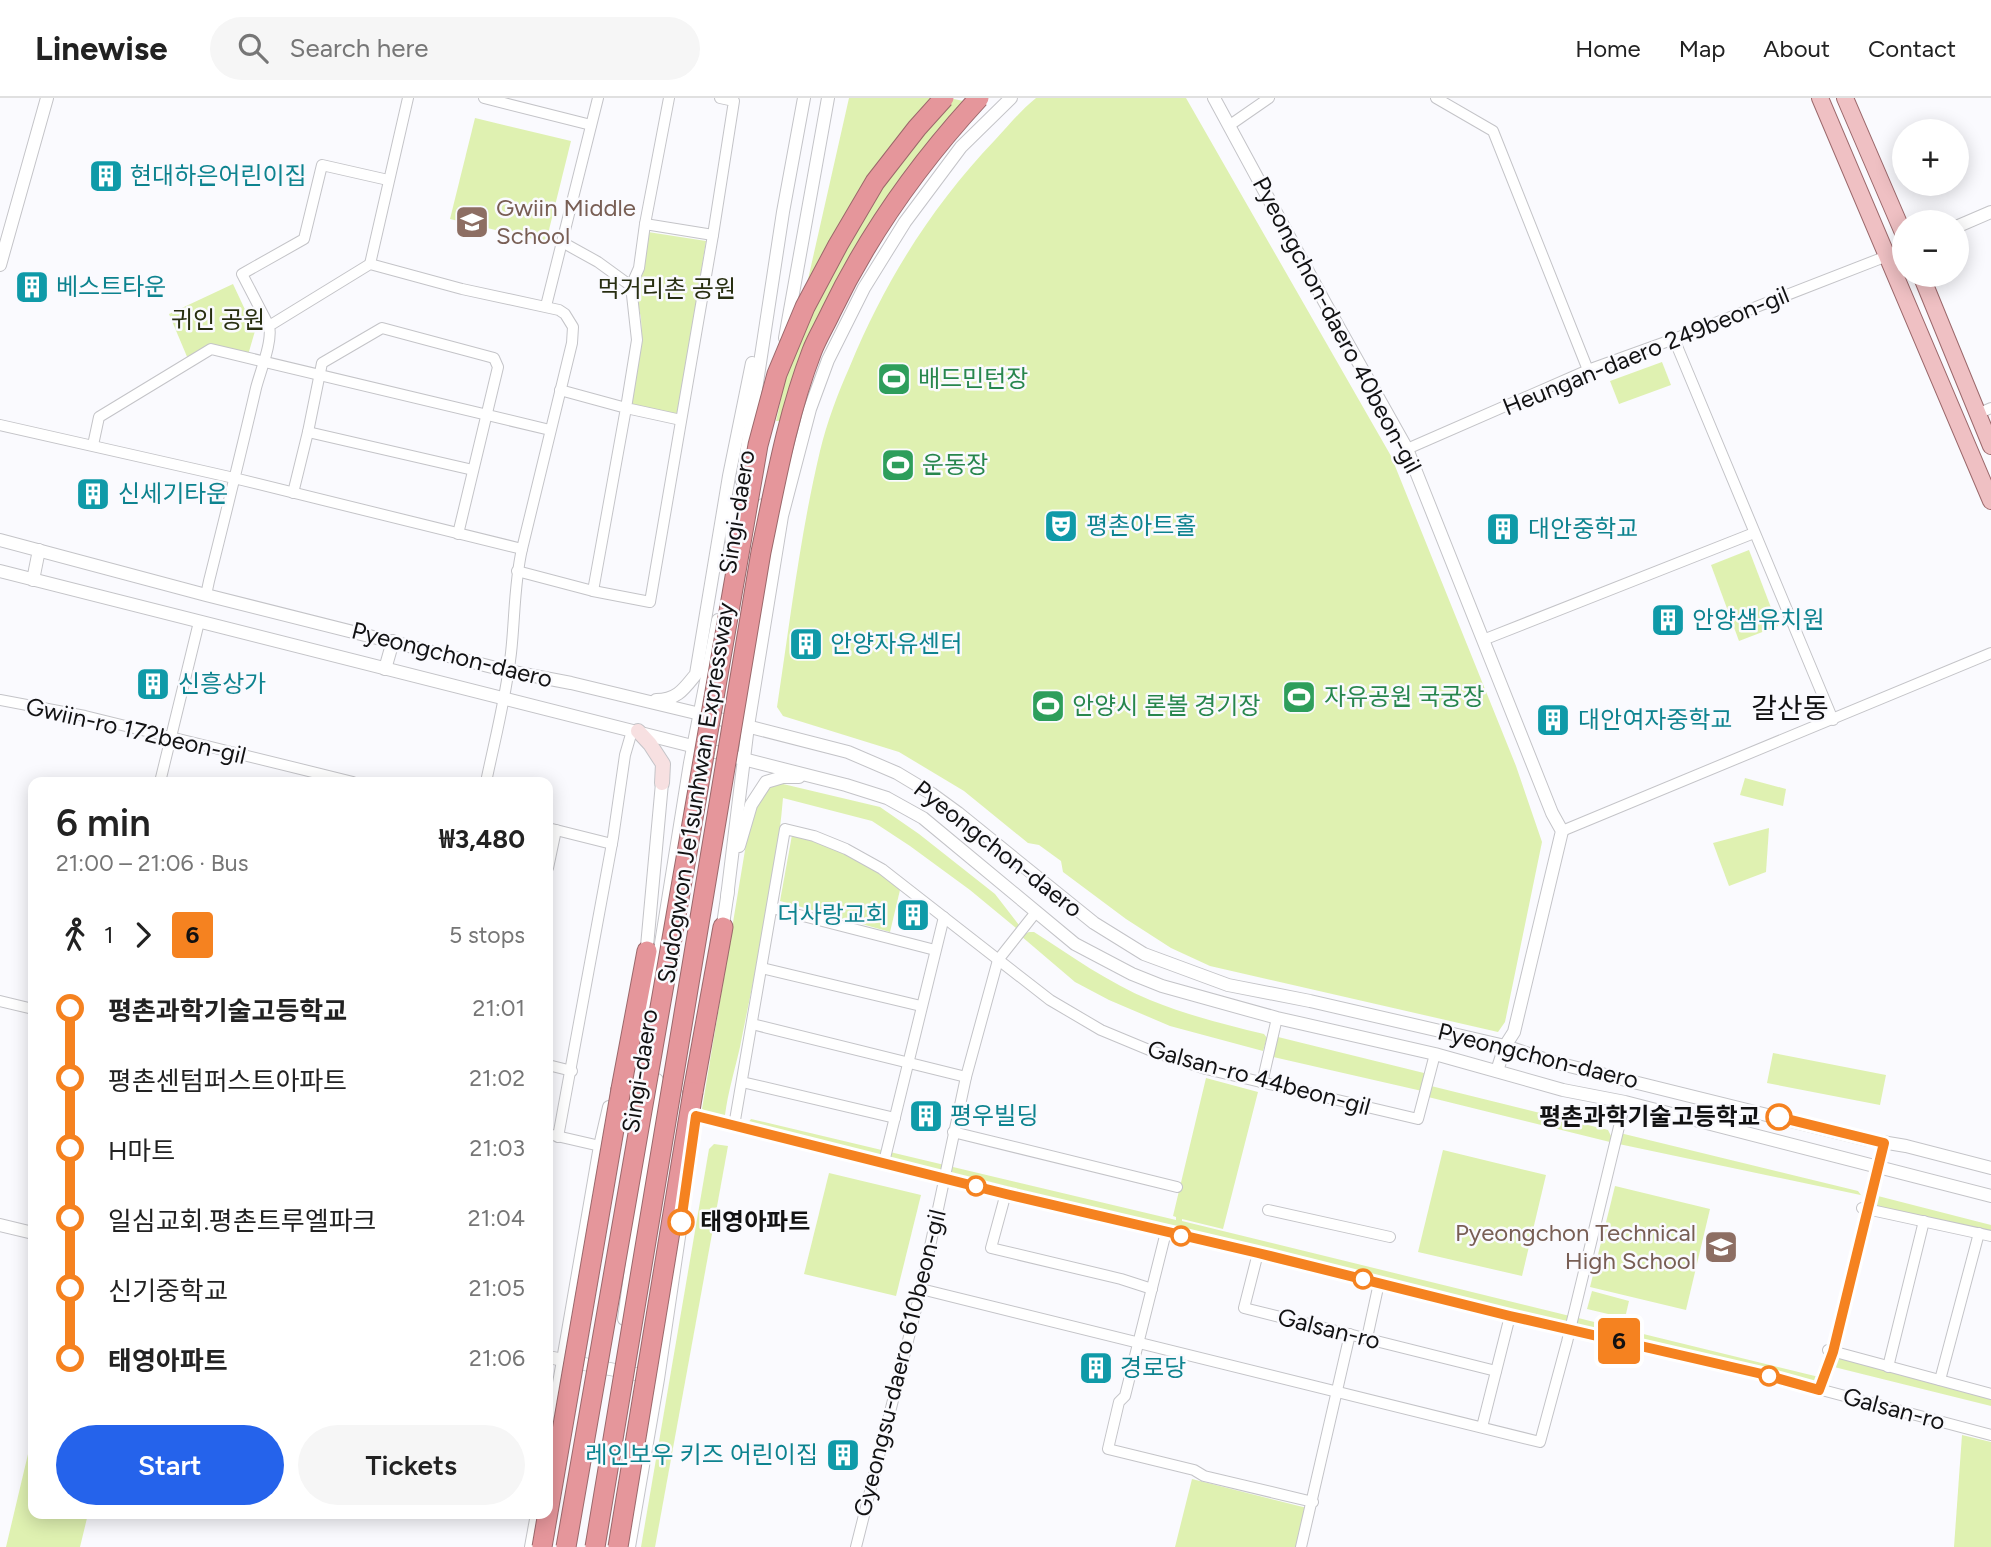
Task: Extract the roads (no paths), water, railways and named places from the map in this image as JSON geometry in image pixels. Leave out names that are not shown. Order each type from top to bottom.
[{"type":"highway","name":"Sudogwon Je1sunhwan Expressway","points":[[564,1547],[758,445],[777,374],[805,307],[838,245],[875,183],[944,98]]},
{"type":"highway","name":"Sudogwon Je1sunhwan Expressway","points":[[594,1541],[761,552],[786,434],[813,350],[849,275],[894,201],[952,127],[979,98]]},
{"type":"highway","points":[[618,1547],[723,927]]},
{"type":"highway","points":[[553,1483],[647,951]]},
{"type":"highway","points":[[542,1547],[547,1519]]},
{"type":"main road","points":[[1820,98],[1991,501]]},
{"type":"main road","points":[[1845,98],[1893,210]]},
{"type":"main road","points":[[1859,189],[1880,180]]},
{"type":"main road","points":[[1927,287],[1984,411],[1991,446]]},
{"type":"main road","points":[[635,731],[650,744],[663,764],[662,783]]},
{"type":"street","points":[[0,265],[47,98]]},
{"type":"street","points":[[269,326],[370,264],[408,98]]},
{"type":"street","points":[[484,98],[591,125]]},
{"type":"street","points":[[546,306],[598,98]]},
{"type":"street","points":[[593,591],[637,340],[631,286],[639,268],[669,98]]},
{"type":"street","points":[[517,571],[593,591],[650,602],[734,101],[720,98]]},
{"type":"street","name":"Singi-daero","points":[[564,1547],[688,774],[732,550],[783,212],[804,98]]},
{"type":"street","name":"Singi-daero","points":[[587,1547],[594,1541],[655,1094],[712,751],[828,98]]},
{"type":"street","points":[[747,551],[814,358],[850,284],[892,212],[979,98]]},
{"type":"street","points":[[629,1547],[658,1379],[696,1116],[713,1020],[748,726],[782,516],[793,471],[810,409],[828,360],[863,288],[905,222],[961,147],[1011,98]]},
{"type":"street","name":"Pyeongchon-daero 40beon-gil","points":[[1214,98],[1407,449],[1552,813],[1562,831]]},
{"type":"street","points":[[1230,125],[1269,98]]},
{"type":"street","points":[[1436,98],[1493,131],[1588,370]]},
{"type":"street","points":[[206,595],[271,334],[242,274],[304,239],[322,165],[388,180]]},
{"type":"street","points":[[637,699],[667,700],[682,692],[696,674],[729,476],[783,212]]},
{"type":"street","points":[[1969,221],[1991,212]]},
{"type":"street","points":[[645,225],[713,235]]},
{"type":"street","points":[[562,242],[598,262],[631,286]]},
{"type":"street","points":[[1887,256],[1892,254]]},
{"type":"street","name":"Heungan-daero 249beon-gil","points":[[1407,449],[1588,370],[1887,256]]},
{"type":"street","points":[[370,264],[462,289],[546,306],[565,314],[573,327],[572,343],[517,571],[505,698],[487,777]]},
{"type":"street","points":[[293,493],[309,432],[322,363],[382,328],[494,358],[498,367],[457,534]]},
{"type":"street","points":[[1674,339],[1833,720]]},
{"type":"street","points":[[93,445],[99,417],[211,349],[550,430]]},
{"type":"street","points":[[560,390],[681,420]]},
{"type":"street","points":[[0,425],[234,478],[522,549]]},
{"type":"street","points":[[309,432],[472,470]]},
{"type":"street","points":[[729,476],[732,550]]},
{"type":"street","points":[[1483,640],[1755,533]]},
{"type":"street","name":"Pyeongchon-daero","points":[[0,540],[508,671],[718,718],[848,752],[897,773],[958,813],[1094,922],[1144,954],[1228,985],[1505,1046],[1553,1062],[1991,1168]]},
{"type":"street","points":[[33,580],[39,550]]},
{"type":"street","name":"Pyeongchon-daero","points":[[0,571],[821,777],[887,798],[923,818],[1075,944],[1132,974],[1162,986],[1277,1018],[1435,1054],[1563,1090],[1625,1102],[1991,1195]]},
{"type":"street","points":[[740,598],[759,659]]},
{"type":"street","points":[[161,777],[199,622]]},
{"type":"street","points":[[386,670],[393,641]]},
{"type":"street","points":[[1497,1071],[1505,1046],[1514,1032],[1562,831],[1991,653]]},
{"type":"street","name":"Gwiin-ro 172beon-gil","points":[[0,700],[85,716],[320,777]]},
{"type":"street","points":[[600,1146],[553,1136],[572,1071],[625,755],[635,731]]},
{"type":"street","points":[[553,1416],[600,1146],[688,774]]},
{"type":"street","points":[[727,897],[751,805],[766,782],[783,778],[821,777]]},
{"type":"street","points":[[647,951],[662,783]]},
{"type":"street","points":[[553,829],[612,844]]},
{"type":"street","name":"Galsan-ro 44beon-gil","points":[[772,908],[785,830],[814,836],[882,869],[1051,1000],[1101,1030],[1154,1052],[1206,1069],[1418,1119],[1435,1054]]},
{"type":"street","points":[[734,1126],[772,908],[935,950]]},
{"type":"street","points":[[998,960],[1036,912]]},
{"type":"street","points":[[884,1162],[944,917]]},
{"type":"street","name":"Gyeongsu-daero 610beon-gil","points":[[856,1547],[921,1289],[966,1077],[998,960]]},
{"type":"street","points":[[762,968],[921,1006]]},
{"type":"street","points":[[0,1001],[28,1008]]},
{"type":"street","points":[[1262,1083],[1277,1018]]},
{"type":"street","points":[[752,1024],[966,1077]]},
{"type":"street","points":[[553,1066],[572,1071]]},
{"type":"street","points":[[742,1082],[895,1118]]},
{"type":"street","points":[[921,1289],[1541,1442],[1625,1102]]},
{"type":"street","name":"Galsan-ro","points":[[696,1116],[1510,1316],[1762,1374],[1991,1435]]},
{"type":"street","points":[[953,1132],[1177,1187]]},
{"type":"street","points":[[1819,1390],[1884,1143]]},
{"type":"street","points":[[1006,1194],[991,1248],[1152,1289]]},
{"type":"street","points":[[1865,1208],[1991,1236]]},
{"type":"street","points":[[1268,1210],[1390,1237]]},
{"type":"street","points":[[1888,1367],[1924,1221]]},
{"type":"street","points":[[0,1225],[28,1232]]},
{"type":"street","points":[[1166,1232],[1125,1396],[1119,1402],[1108,1449],[1195,1470],[1204,1476],[1313,1502]]},
{"type":"street","points":[[1940,1380],[1979,1233]]},
{"type":"street","name":"Galsan-ro","points":[[1258,1253],[1244,1308],[1496,1371]]},
{"type":"street","points":[[1367,1338],[1379,1283]]},
{"type":"street","points":[[1482,1427],[1510,1316]]},
{"type":"street","points":[[1301,1547],[1350,1334]]},
{"type":"street","points":[[1831,1351],[1991,1394]]},
{"type":"street","points":[[553,1358],[658,1379]]},
{"type":"street","points":[[531,1547],[536,1519]]},
{"type":"place","name":"현대하은어린이집","points":[[106,176]]},
{"type":"place","name":"Gwiin Middle School","points":[[472,222]]},
{"type":"place","name":"베스트타운","points":[[32,287]]},
{"type":"place","name":"배드민턴장","points":[[894,379]]},
{"type":"place","name":"운동장","points":[[898,465]]},
{"type":"place","name":"신세기타운","points":[[93,494]]},
{"type":"place","name":"평촌아트홀","points":[[1061,526]]},
{"type":"place","name":"대안중학교","points":[[1503,529]]},
{"type":"place","name":"안양샘유치원","points":[[1668,620]]},
{"type":"place","name":"안양자유센터","points":[[806,644]]},
{"type":"place","name":"신흥상가","points":[[153,684]]},
{"type":"place","name":"자유공원 국궁장","points":[[1299,697]]},
{"type":"place","name":"안양시 론볼 경기장","points":[[1048,706]]},
{"type":"place","name":"대안여자중학교","points":[[1553,720]]},
{"type":"place","name":"더사랑교회","points":[[913,915]]},
{"type":"place","name":"평우빌딩","points":[[926,1116]]},
{"type":"place","name":"평촌과학기술고등학교","points":[[1779,1117]]},
{"type":"place","name":"태영아파트","points":[[681,1222]]},
{"type":"place","name":"Pyeongchon Technical High School","points":[[1721,1247]]},
{"type":"place","name":"경로당","points":[[1096,1368]]},
{"type":"place","name":"레인보우 키즈 어린이집","points":[[843,1455]]},
{"type":"district","name":"갈산동","points":[[1790,708]]},
{"type":"park label","name":"먹거리촌 공원","points":[[667,289]]},
{"type":"park label","name":"귀인 공원","points":[[218,320]]}]
